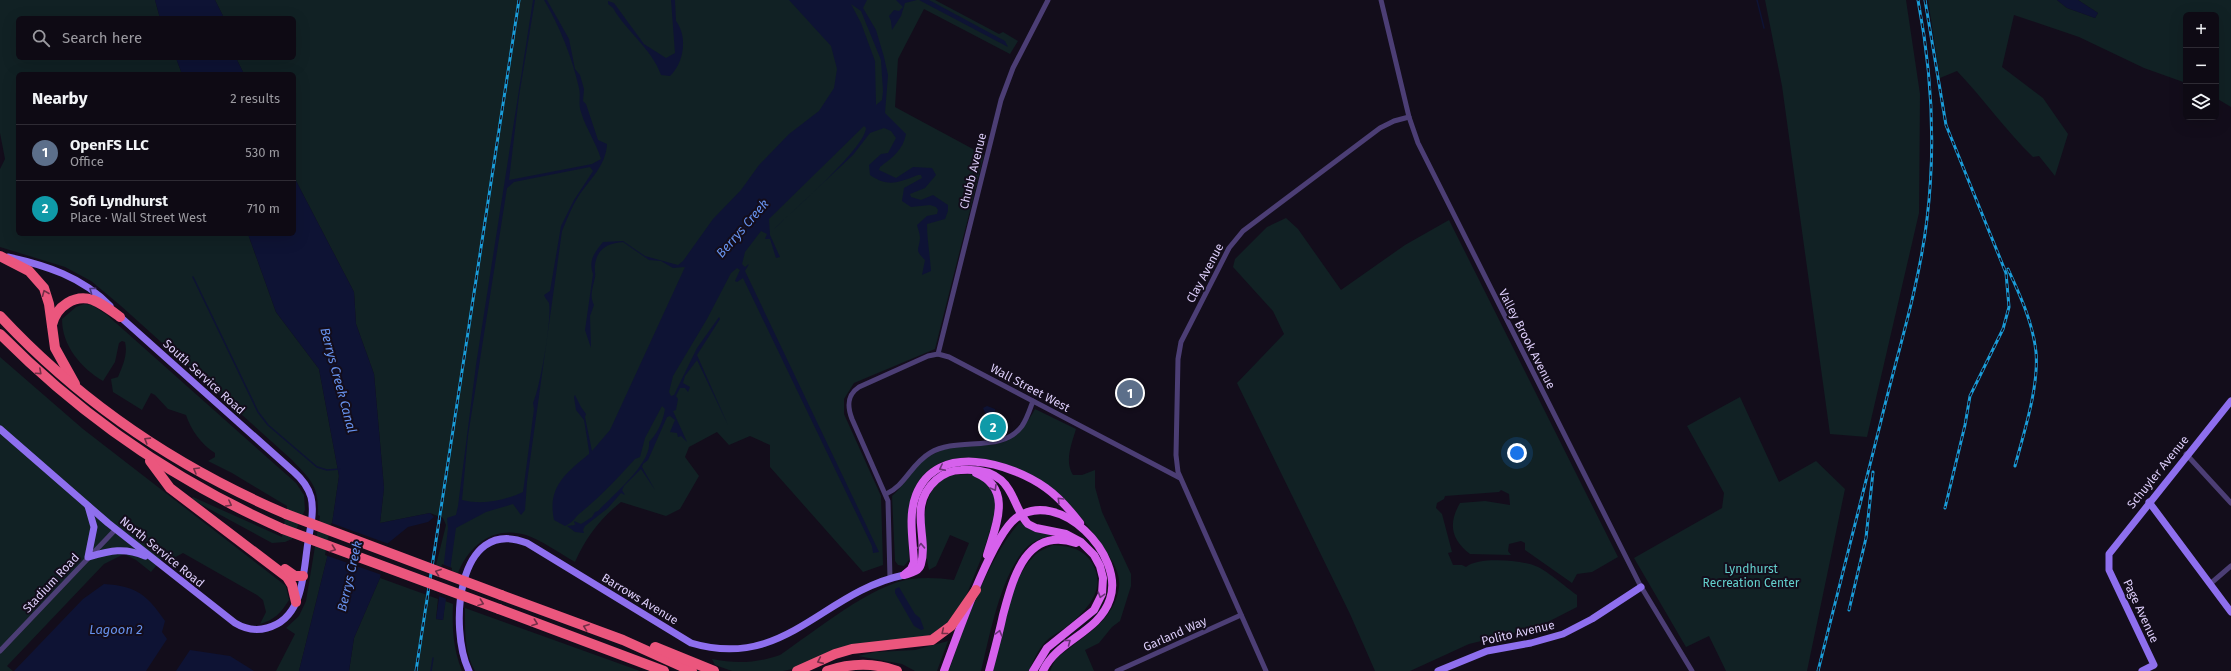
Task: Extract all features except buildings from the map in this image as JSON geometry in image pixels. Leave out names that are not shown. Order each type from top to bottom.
[{"type":"highway","points":[[0,255],[26,269],[38,280],[48,300],[55,348],[78,389]]},
{"type":"highway","points":[[52,330],[53,322],[58,312],[68,303],[76,300],[94,301],[120,317]]},
{"type":"highway","points":[[0,316],[43,359],[78,389],[132,430],[184,463],[235,491],[286,514],[623,640],[692,671]]},
{"type":"highway","points":[[0,334],[69,398],[145,454],[210,494],[283,530],[664,671]]},
{"type":"highway","points":[[0,342],[11,345]]},
{"type":"highway","points":[[145,454],[170,488],[287,577],[293,587],[296,602]]},
{"type":"highway","points":[[188,501],[219,519],[293,574],[303,576]]},
{"type":"highway","points":[[797,671],[829,656],[852,649],[932,640],[951,626],[978,586]]},
{"type":"highway","points":[[623,640],[652,646],[714,671]]},
{"type":"highway","points":[[827,671],[859,664],[876,665],[897,671]]},
{"type":"main road","points":[[904,575],[913,564],[913,509],[918,490],[934,472],[956,462],[972,462],[996,465],[1031,478],[1060,500],[1094,541],[1105,556],[1111,568],[1113,586],[1110,600],[1098,619],[1058,650],[1043,671]]},
{"type":"main road","points":[[962,470],[976,472],[986,478],[995,489],[1000,503],[997,522],[978,586]]},
{"type":"main road","points":[[904,575],[915,571],[921,564],[921,510],[925,494],[939,478],[951,472],[962,470],[985,472],[998,478],[1009,489],[1026,522],[1033,527],[1066,534],[1078,540],[1088,548],[1096,558],[1103,578],[1102,590],[1098,603],[1088,616],[1047,648],[1033,671]]},
{"type":"main road","points":[[944,671],[978,586],[1006,529],[1022,515],[1041,510],[1059,513],[1078,526],[1094,541]]},
{"type":"main road","points":[[989,671],[1011,586],[1019,566],[1029,552],[1047,542],[1064,540],[1084,547],[1096,558]]},
{"type":"street","name":"Chubb Avenue","points":[[938,354],[1001,100],[1013,68],[1048,0]]},
{"type":"street","name":"Valley Brook Avenue","points":[[1380,0],[1409,117],[1422,151],[1641,587],[1692,671]]},
{"type":"street","name":"Clay Avenue","points":[[1180,478],[1176,455],[1180,346],[1184,334],[1229,248],[1250,224],[1380,128],[1394,121],[1409,117]]},
{"type":"street","name":"South Service Road","points":[[0,255],[34,264],[75,279],[102,298],[120,317],[303,481],[310,494],[312,508],[303,576]]},
{"type":"street","name":"Wall Street West","points":[[938,354],[949,357],[1180,478]]},
{"type":"street","points":[[890,578],[888,508],[886,494],[850,415],[848,408],[850,398],[854,391],[864,384],[938,354]]},
{"type":"street","points":[[886,494],[898,488],[912,467],[927,451],[950,444],[996,441],[1009,437],[1024,424],[1033,401]]},
{"type":"street","name":"Schuyler Avenue","points":[[2108,559],[2111,549],[2186,454],[2230,403]]},
{"type":"street","name":"North Service Road","points":[[0,429],[116,529],[224,615],[243,627],[256,629],[274,626],[288,616],[296,602],[303,576]]},
{"type":"street","points":[[2186,454],[2231,503]]},
{"type":"street","points":[[1180,478],[1266,671]]},
{"type":"street","points":[[2149,502],[2231,612]]},
{"type":"street","points":[[87,504],[94,527],[88,557],[118,549],[134,551],[153,559]]},
{"type":"street","name":"Stadium Road","points":[[0,651],[116,529]]},
{"type":"street","name":"Barrows Avenue","points":[[469,671],[462,651],[458,627],[466,572],[472,559],[480,549],[492,542],[508,539],[519,540],[530,544],[696,646],[712,653],[733,657]]},
{"type":"street","name":"Page Avenue","points":[[2108,559],[2109,570],[2155,668]]},
{"type":"street","points":[[2210,584],[2231,566]]},
{"type":"street","points":[[795,638],[862,591],[890,578],[904,575]]},
{"type":"street","name":"Polito Avenue","points":[[1438,671],[1487,651],[1531,643],[1563,634],[1592,619],[1641,587]]},
{"type":"street","name":"Garland Way","points":[[1117,671],[1241,615]]},
{"type":"street","points":[[2142,671],[2155,668]]},
{"type":"green space","points":[[0,0],[155,0],[159,16],[16,16],[16,60],[177,60],[181,72],[16,72],[16,236],[249,236],[276,312],[319,369],[339,476],[327,558],[299,671],[276,671],[295,634],[286,628],[299,616],[306,601],[320,516],[318,515],[317,497],[312,484],[292,460],[121,306],[91,281],[65,267],[0,247],[0,169],[5,159],[0,133]]},
{"type":"green space","points":[[215,0],[935,0],[999,34],[1003,32],[1018,41],[1010,54],[924,9],[898,59],[895,107],[984,155],[935,349],[854,383],[844,399],[844,414],[881,496],[883,565],[863,572],[770,467],[770,445],[750,436],[729,445],[717,432],[689,447],[685,457],[699,476],[680,509],[666,516],[621,502],[606,515],[594,529],[575,562],[545,544],[526,535],[503,533],[493,535],[476,546],[463,563],[458,573],[436,565],[446,525],[443,518],[430,513],[380,523],[384,488],[374,374],[356,324],[354,292],[296,181],[296,72],[243,72],[237,60],[296,60],[296,16],[223,16]]},
{"type":"green space","points":[[1765,0],[1906,0],[1920,94],[1919,213],[1867,437],[1830,434],[1782,86]]},
{"type":"green space","points":[[1928,0],[2057,0],[2067,8],[2095,18],[2098,13],[2078,0],[2231,0],[2231,107],[2219,100],[2219,12],[2183,12],[2183,82],[2144,68],[2079,37],[2014,15],[2002,67],[2043,98],[2068,134],[2055,176],[2039,156],[2033,157],[2023,147],[1957,71],[1940,78]]},
{"type":"green space","points":[[1286,218],[1298,229],[1341,290],[1405,245],[1449,220],[1618,557],[1592,572],[1577,574],[1572,583],[1525,550],[1525,543],[1521,541],[1509,544],[1508,551],[1511,555],[1470,554],[1459,543],[1453,531],[1456,511],[1460,503],[1485,501],[1510,505],[1509,494],[1501,490],[1499,492],[1445,496],[1444,499],[1437,503],[1436,508],[1442,514],[1452,552],[1448,553],[1453,565],[1462,565],[1466,567],[1479,562],[1498,560],[1526,563],[1538,567],[1577,595],[1577,607],[1538,627],[1469,644],[1410,671],[1375,671],[1350,614],[1237,383],[1284,334],[1273,311],[1233,267],[1235,259],[1267,227]]},
{"type":"green space","points":[[84,304],[92,305],[107,315],[296,483],[304,495],[305,510],[292,539],[285,542],[272,543],[191,499],[193,497],[282,537],[287,506],[232,473],[208,461],[215,457],[215,453],[197,436],[186,415],[168,409],[155,395],[151,393],[142,410],[113,392],[111,379],[118,377],[122,368],[125,355],[125,342],[122,341],[119,343],[115,362],[103,381],[80,363],[69,347],[65,338],[62,319],[76,307]]},
{"type":"green space","points":[[0,357],[83,429],[286,586],[289,600],[283,609],[273,618],[260,624],[266,612],[263,600],[257,595],[183,553],[172,559],[165,555],[151,572],[136,560],[124,554],[104,564],[7,666],[13,671],[0,671]]},
{"type":"green space","name":"Lyndhurst Recreation Center","points":[[1740,397],[1779,482],[1816,461],[1845,489],[1807,671],[1726,671],[1709,636],[1686,647],[1634,558],[1722,508],[1724,493],[1687,426]]},
{"type":"green space","points":[[1035,409],[1076,429],[1069,458],[1070,470],[1073,475],[1082,475],[1095,470],[1095,487],[1102,512],[1131,574],[1131,586],[1120,621],[1112,627],[1099,643],[1085,650],[1094,671],[1050,671],[1057,658],[1087,635],[1102,622],[1108,614],[1117,597],[1119,587],[1118,575],[1111,559],[1101,544],[1071,506],[1060,495],[1027,473],[985,459],[964,458],[944,462],[928,471],[915,488],[910,504],[909,560],[904,566],[898,565],[895,561],[892,496],[919,465],[930,456],[946,449],[960,446],[999,443],[1011,438],[1023,427]]},
{"type":"green space","points":[[971,474],[983,481],[994,491],[997,508],[981,559],[964,601],[947,624],[927,638],[854,644],[835,649],[793,669],[783,671],[732,671],[715,665],[712,659],[730,662],[746,662],[763,660],[780,655],[861,599],[896,583],[922,578],[954,580],[969,543],[950,535],[936,566],[929,570],[925,546],[924,518],[931,492],[938,483],[949,476]]},
{"type":"green space","points":[[1020,522],[1034,531],[1053,535],[1040,539],[1028,546],[1019,557],[1011,571],[998,605],[981,671],[949,671],[978,592],[998,553]]},
{"type":"green space","points":[[1053,545],[1075,549],[1080,551],[1088,558],[1096,573],[1096,591],[1087,607],[1073,621],[1045,642],[1040,648],[1029,671],[993,671],[1007,610],[1018,580],[1025,567],[1036,554]]},
{"type":"green space","points":[[380,578],[438,599],[436,619],[443,620],[445,601],[453,604],[454,638],[462,671],[349,671],[354,638]]},
{"type":"green space","points":[[465,608],[640,671],[475,671],[471,664],[467,649]]},
{"type":"green space","points":[[948,641],[937,671],[915,671],[902,664],[858,656],[876,652],[915,650]]},
{"type":"water","points":[[155,0],[215,0],[223,16],[159,16]]},
{"type":"water","points":[[533,0],[535,0],[519,96],[509,180],[592,164],[601,159],[583,118],[580,109],[580,91],[573,65],[560,32],[544,0],[547,0],[569,39],[575,69],[580,75],[584,89],[583,101],[586,104],[598,140],[607,144],[606,152],[600,166],[576,201],[562,231],[527,482],[525,510],[521,515],[513,504],[486,512],[456,528],[443,620],[436,619],[448,528],[447,518],[456,515],[458,506],[476,365]],"holes":[[[590,167],[593,171],[574,200],[561,226],[550,291],[544,295],[549,303],[549,323],[542,369],[533,403],[534,409],[523,492],[508,498],[493,501],[478,502],[462,500],[468,436],[507,188],[514,182]]]},
{"type":"water","points":[[671,0],[675,0],[676,21],[680,27],[682,35],[683,50],[679,64],[670,76],[661,75],[652,57],[613,8],[608,4],[608,1],[614,3],[644,44],[666,58],[675,53]]},
{"type":"water","name":"Berrys Creek","points":[[789,0],[867,0],[863,8],[876,30],[888,75],[885,113],[906,134],[905,140],[900,149],[880,167],[879,170],[896,178],[913,167],[932,168],[936,175],[925,188],[910,194],[911,197],[921,200],[933,195],[948,205],[948,211],[945,219],[927,224],[931,271],[922,275],[925,260],[918,252],[920,238],[917,225],[927,216],[937,214],[938,210],[936,207],[930,205],[911,207],[902,201],[904,188],[922,178],[921,175],[899,182],[889,183],[870,175],[869,165],[881,154],[888,153],[896,138],[891,131],[884,128],[870,133],[853,155],[818,188],[854,150],[866,128],[864,126],[769,219],[770,235],[780,257],[776,258],[770,239],[765,239],[767,234],[761,231],[745,252],[742,264],[745,267],[749,264],[745,271],[879,552],[873,553],[872,546],[743,278],[737,282],[735,281],[740,270],[737,268],[731,273],[707,319],[673,376],[669,392],[671,396],[674,395],[697,348],[719,317],[720,319],[697,355],[728,425],[697,360],[685,376],[683,383],[690,387],[688,392],[685,388],[680,388],[676,396],[678,399],[676,410],[673,411],[687,442],[681,436],[678,437],[677,433],[670,432],[675,420],[670,416],[667,417],[648,460],[642,467],[655,490],[641,469],[624,486],[622,490],[625,495],[621,493],[608,508],[585,526],[583,530],[584,533],[575,532],[567,526],[575,525],[574,521],[581,524],[592,517],[595,512],[598,511],[630,479],[638,469],[644,460],[649,442],[660,427],[665,409],[662,406],[645,438],[640,457],[635,459],[615,481],[565,526],[554,520],[553,498],[560,482],[589,454],[584,420],[576,410],[574,397],[575,395],[586,414],[585,417],[592,451],[610,430],[685,267],[673,268],[661,261],[649,260],[623,242],[609,245],[604,248],[598,254],[596,259],[595,276],[592,288],[594,305],[590,316],[591,348],[585,330],[593,274],[591,264],[593,256],[603,242],[623,241],[645,256],[678,265],[683,261],[713,219],[741,190],[759,165],[789,134],[819,111],[834,88],[837,69],[831,46]],"holes":[[[851,4],[861,11],[881,60],[883,91],[882,100],[876,105],[875,61],[861,23]]]},
{"type":"water","points":[[896,0],[917,0],[905,3],[901,16],[892,30],[889,16],[894,10],[899,11],[903,7]]},
{"type":"water","points":[[919,0],[929,0],[1005,41],[1008,47]]},
{"type":"water","points":[[2057,0],[2078,0],[2098,13],[2095,18],[2067,8]]},
{"type":"water","points":[[177,60],[237,60],[243,72],[181,72]]},
{"type":"water","points":[[296,181],[354,292],[356,324],[374,374],[384,488],[380,523],[430,513],[434,517],[428,522],[408,527],[387,544],[380,578],[354,638],[349,671],[299,671],[327,558],[339,476],[319,369],[276,312],[249,236],[296,236]]},
{"type":"water","points":[[818,188],[796,209],[774,229]]},
{"type":"water","points":[[987,406],[995,409],[995,414],[986,415],[983,408]]},
{"type":"water","name":"Lagoon 2","points":[[104,584],[125,587],[140,594],[153,605],[165,621],[162,632],[167,639],[146,671],[14,671],[83,599]]},
{"type":"water","points":[[899,587],[915,614],[920,618],[924,629],[921,630],[914,626],[895,593],[895,589]]},
{"type":"water","points":[[190,650],[230,656],[254,671],[176,671]]},
{"type":"pier","points":[[331,523],[389,544],[382,575],[325,555]]},
{"type":"pier","points":[[442,564],[452,568],[447,599],[436,595]]},
{"type":"waterway","points":[[1757,0],[1764,28]]},
{"type":"waterway","points":[[193,277],[258,412],[268,425],[317,467],[327,470],[340,469]]},
{"type":"waterway","points":[[431,671],[433,658]]},
{"type":"railway","points":[[416,671],[519,0]]},
{"type":"railway","points":[[1818,671],[1907,320],[1919,270],[1927,219],[1931,164],[1931,109],[1927,55],[1918,0]]},
{"type":"railway","points":[[1925,0],[1946,125],[2006,273],[2009,307],[2003,329],[1970,396],[1965,425],[1945,508]]},
{"type":"railway","points":[[2008,269],[2029,320],[2036,352],[2033,394],[2015,466]]},
{"type":"railway","points":[[1849,610],[1866,538],[1873,472]]},
{"type":"place","name":"OpenFS LLC","points":[[1130,393]]},
{"type":"place","name":"Sofi Lyndhurst","points":[[993,427]]},
{"type":"water label","name":"Berrys Creek Canal","points":[[339,380]]}]
